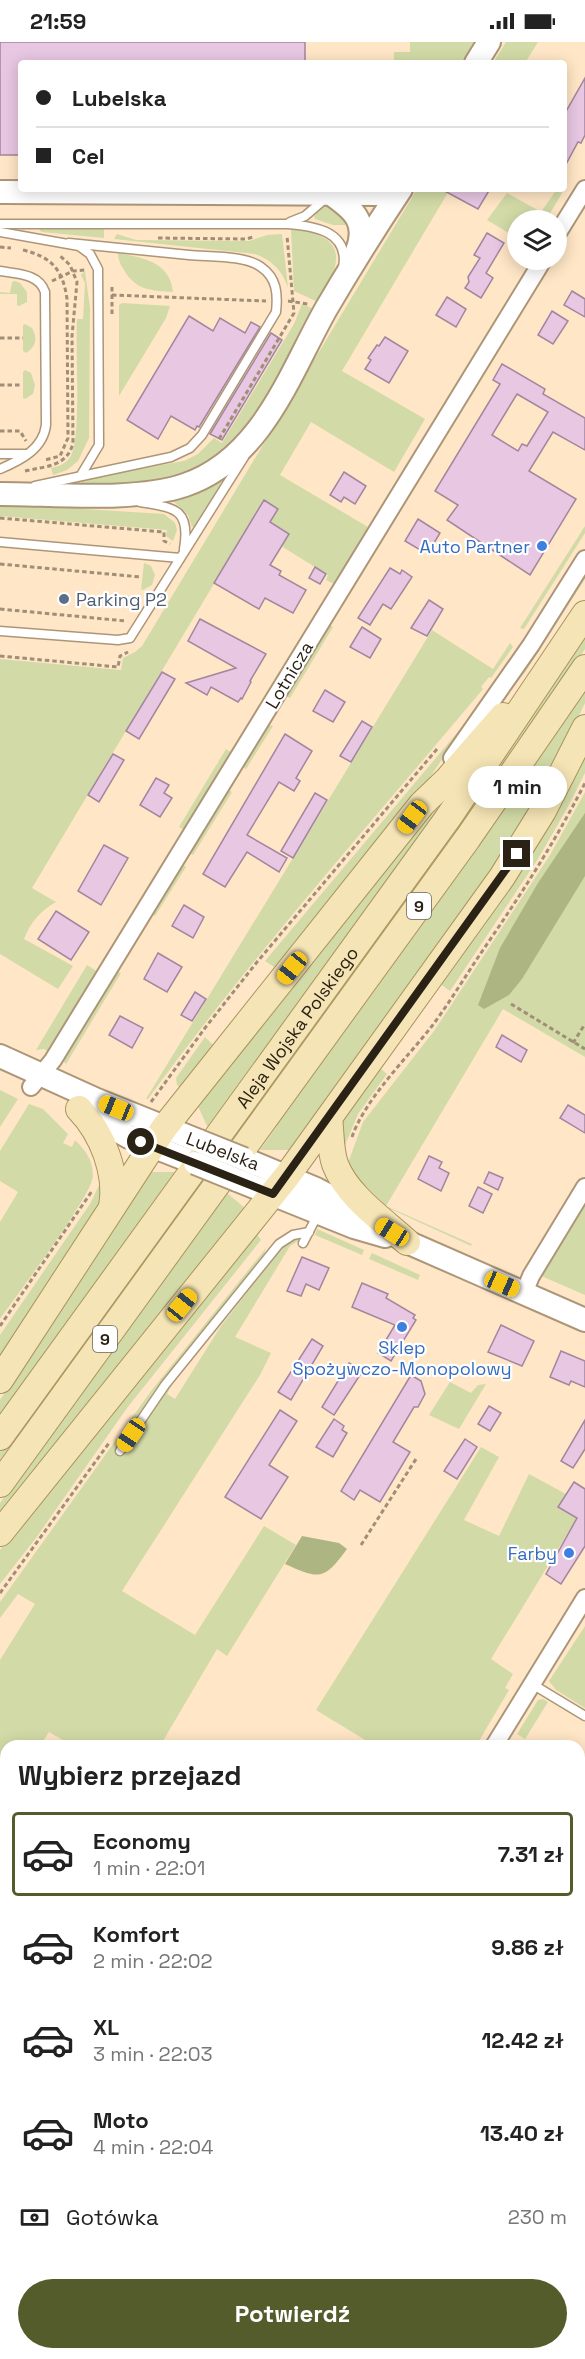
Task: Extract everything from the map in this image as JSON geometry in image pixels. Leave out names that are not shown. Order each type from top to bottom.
[{"type":"main road","name":"Aleja Wojska Polskiego","points":[[0,1437],[448,818],[585,614]]},
{"type":"main road","points":[[0,1380],[158,1137],[422,804],[448,779],[560,654]]},
{"type":"main road","name":"Aleja Wojska Polskiego","points":[[0,1484],[468,838],[585,668]]},
{"type":"main road","points":[[0,1533],[280,1185],[329,1118],[507,869],[543,811],[585,728]]},
{"type":"main road","points":[[80,1109],[106,1153],[114,1186],[112,1207]]},
{"type":"main road","points":[[329,1118],[334,1161],[340,1174],[352,1191],[407,1242]]},
{"type":"street","points":[[478,60],[489,42]]},
{"type":"street","points":[[567,218],[585,189]]},
{"type":"street","points":[[0,192],[377,194],[386,192]]},
{"type":"street","points":[[0,494],[97,495],[159,492],[198,480],[234,456],[267,419],[353,262],[397,192]]},
{"type":"street","points":[[331,194],[355,213],[361,227],[362,235],[353,262]]},
{"type":"street","name":"Lotnicza","points":[[36,1081],[537,270]]},
{"type":"street","points":[[422,804],[531,645],[585,560]]},
{"type":"street","name":"Lubelska","points":[[0,1056],[80,1109],[158,1137],[199,1141],[251,1161],[280,1185],[314,1222],[354,1227],[407,1242],[585,1320]]},
{"type":"street","name":"Lubelska","points":[[0,1073],[36,1081],[158,1137],[186,1160],[237,1180],[280,1185],[353,1208],[407,1242]]},
{"type":"street","points":[[524,1293],[531,1276],[585,1187]]},
{"type":"street","points":[[498,1740],[585,1598]]},
{"type":"lane","points":[[287,224],[305,216],[331,194]]},
{"type":"lane","points":[[0,224],[307,225],[326,231],[340,245],[344,265],[336,292]]},
{"type":"lane","points":[[0,231],[69,243],[228,258],[255,263],[272,277],[277,290],[276,312],[268,327],[202,435],[190,448],[171,457],[0,494]]},
{"type":"lane","points":[[69,243],[79,246],[90,254],[98,269],[99,445],[81,475]]},
{"type":"lane","points":[[0,271],[28,276],[43,286],[46,425],[41,441],[31,452],[0,469]]},
{"type":"lane","points":[[0,631],[118,640],[130,638],[267,419]]},
{"type":"lane","points":[[0,454],[31,452]]},
{"type":"lane","points":[[97,495],[176,510],[186,520],[187,527],[182,555]]},
{"type":"lane","points":[[0,542],[182,555]]},
{"type":"lane","points":[[303,1243],[314,1222]]},
{"type":"lane","points":[[120,1451],[165,1385],[279,1244],[314,1222]]},
{"type":"lane","points":[[532,1684],[585,1716]]},
{"type":"path","points":[[23,471],[62,461],[68,456],[73,442],[72,336],[76,282],[74,272],[65,259],[57,254]]},
{"type":"path","points":[[43,286],[74,272],[98,269]]},
{"type":"path","points":[[112,295],[304,302],[325,311]]},
{"type":"path","points":[[0,338],[23,338]]},
{"type":"path","points":[[0,385],[22,385]]},
{"type":"path","points":[[0,431],[20,431],[31,452],[45,460],[49,471],[29,476]]},
{"type":"path","points":[[0,518],[164,532],[164,541],[182,555]]},
{"type":"path","points":[[0,564],[141,578]]},
{"type":"path","points":[[0,609],[126,621]]},
{"type":"path","points":[[149,1104],[257,962],[444,740]]},
{"type":"path","points":[[351,1139],[369,1105],[431,1026],[522,891],[546,854],[585,783]]},
{"type":"path","points":[[511,1004],[585,1049]]},
{"type":"path","points":[[573,1043],[585,1024]]},
{"type":"path","points":[[0,1326],[72,1222],[95,1183]]},
{"type":"path","points":[[361,1545],[416,1459]]},
{"type":"green space","points":[[410,42],[479,42],[468,60],[394,60],[394,52],[410,52]]},
{"type":"green space","points":[[506,42],[538,42],[527,60],[495,60]]},
{"type":"green space","points":[[415,192],[448,192],[342,371],[425,419],[394,472],[311,422],[280,475],[368,527],[334,584],[326,580],[328,575],[281,546],[289,534],[270,522],[278,509],[264,500],[32,888],[56,902],[37,918],[24,939],[73,966],[58,989],[0,954],[0,659],[121,670],[123,658],[142,646]]},
{"type":"green space","points":[[555,192],[563,192],[552,210],[542,210]]},
{"type":"green space","points":[[507,193],[537,210],[507,210],[507,232],[487,220]]},
{"type":"green space","points":[[329,203],[341,207],[348,225],[333,225],[315,219],[314,216],[322,205]]},
{"type":"green space","points":[[104,229],[104,238],[42,232],[39,230]]},
{"type":"green space","points":[[291,229],[323,237],[336,252],[333,274],[320,303],[294,291]]},
{"type":"green space","points":[[117,234],[136,240],[249,241],[267,235],[282,234],[288,288],[276,267],[255,254],[114,239]]},
{"type":"green space","points":[[118,253],[154,263],[167,274],[173,292],[151,290],[133,282],[121,266]]},
{"type":"green space","points":[[85,271],[90,308],[89,438],[78,461],[67,470],[53,475],[51,468],[67,461],[74,445],[77,411],[77,319],[83,319],[85,283],[81,275]]},
{"type":"green space","points":[[12,282],[20,283],[27,292],[27,302],[19,306],[17,305],[17,294],[0,294],[0,292],[10,293]]},
{"type":"green space","points":[[122,303],[170,306],[166,318],[119,396],[119,305]]},
{"type":"green space","points":[[302,304],[316,310],[287,361],[254,413],[214,456],[189,471],[161,481],[140,485],[74,485],[77,480],[184,461],[198,454],[214,438],[222,443],[294,324]]},
{"type":"green space","points":[[23,325],[32,328],[35,339],[34,345],[26,353],[23,351]]},
{"type":"green space","points":[[25,370],[31,373],[35,385],[33,394],[25,399],[23,398],[23,372]]},
{"type":"green space","points":[[220,480],[222,485],[197,526],[192,527],[188,515],[173,501]]},
{"type":"green space","points":[[0,504],[59,504],[84,509],[164,514],[175,523],[177,530],[173,541],[166,536],[167,530],[0,516]]},
{"type":"green space","points":[[585,526],[585,533],[524,629],[520,628]]},
{"type":"green space","points":[[144,563],[151,566],[155,575],[152,585],[143,590],[141,589]]},
{"type":"green space","points":[[585,573],[585,579],[526,671],[489,718]]},
{"type":"green space","points":[[328,624],[333,627],[290,698],[284,695]]},
{"type":"green space","points":[[432,630],[493,669],[510,643],[513,647],[491,678],[489,677],[481,687],[483,689],[270,942],[146,1099]]},
{"type":"green space","points":[[585,633],[585,649],[557,691],[237,1140],[230,1137]]},
{"type":"green space","points":[[585,688],[585,703],[575,724],[536,801],[503,857],[292,1150],[260,1150],[277,1126],[274,1123]]},
{"type":"green space","points":[[472,715],[420,792],[301,941],[274,967],[265,961]]},
{"type":"green space","points":[[266,724],[273,726],[246,769],[241,766]]},
{"type":"green space","points":[[226,749],[232,753],[185,830],[179,827]]},
{"type":"green space","points":[[585,749],[585,773],[569,805],[538,859],[450,991],[439,983]]},
{"type":"green space","points":[[479,756],[208,1128],[196,1102],[471,762]]},
{"type":"green space","points":[[227,789],[232,792],[193,855],[188,852]]},
{"type":"green space","points":[[585,792],[585,1057],[503,1009],[386,1206],[472,1244],[471,1246],[384,1206],[356,1177],[348,1163],[363,1122],[434,1031],[550,855]]},
{"type":"green space","points":[[585,813],[585,876],[522,979],[509,995],[484,1009],[478,1005],[500,948],[538,883]]},
{"type":"green space","points":[[181,863],[186,867],[155,916],[151,914]]},
{"type":"green space","points":[[87,965],[98,972],[49,1052],[44,1049],[36,1050]]},
{"type":"green space","points":[[115,971],[121,973],[66,1064],[62,1059]]},
{"type":"green space","points":[[205,1037],[213,1045],[182,1090],[177,1085],[176,1078]]},
{"type":"green space","points":[[381,1069],[387,1074],[358,1114],[343,1150],[342,1121],[356,1097]]},
{"type":"green space","points":[[0,1090],[18,1099],[0,1127]]},
{"type":"green space","points":[[29,1104],[43,1109],[68,1134],[63,1143],[72,1147],[75,1140],[79,1144],[90,1160],[93,1176],[80,1204],[67,1224],[0,1319],[0,1222],[18,1192],[0,1181],[0,1151]]},
{"type":"green space","points":[[146,1172],[176,1172],[0,1420],[0,1400]]},
{"type":"green space","points":[[101,1181],[104,1198],[0,1359],[0,1335],[90,1204]]},
{"type":"green space","points":[[198,1181],[205,1184],[0,1465],[0,1452]]},
{"type":"green space","points":[[227,1193],[246,1209],[0,1519],[0,1503]]},
{"type":"green space","points":[[585,1199],[585,1295],[539,1275]]},
{"type":"green space","points":[[317,1229],[364,1250],[362,1255],[315,1235]]},
{"type":"green space","points":[[256,1233],[261,1240],[127,1408],[36,1538],[0,1584],[0,1550]]},
{"type":"green space","points":[[301,1239],[290,1246],[235,1337],[271,1353],[260,1375],[122,1591],[195,1635],[264,1526],[296,1545],[227,1656],[217,1649],[164,1740],[63,1740],[49,1732],[44,1740],[0,1740],[0,1660],[35,1604],[18,1594],[0,1618],[0,1602],[151,1391],[266,1248],[263,1257],[154,1391],[116,1451],[123,1456],[173,1382],[167,1394],[175,1399],[221,1326],[291,1240]]},
{"type":"green space","points":[[372,1253],[420,1275],[418,1280],[369,1259]]},
{"type":"green space","points":[[450,1382],[471,1393],[478,1385],[486,1384],[459,1429],[429,1415]]},
{"type":"green space","points":[[481,1447],[499,1457],[464,1520],[499,1536],[529,1474],[566,1494],[559,1507],[577,1518],[491,1659],[513,1674],[505,1688],[509,1690],[480,1740],[365,1740],[316,1710]]},
{"type":"green space","points":[[302,1536],[339,1543],[347,1549],[327,1572],[306,1573],[285,1564]]},
{"type":"green space","points":[[585,1626],[585,1708],[556,1690],[549,1681]]},
{"type":"green space","points":[[543,1699],[548,1702],[525,1739],[517,1734],[538,1700]]},
{"type":"building","points":[[0,42],[305,42],[305,60],[18,60],[18,155],[0,155]]},
{"type":"building","points":[[585,78],[585,135],[581,143],[578,142],[567,162],[567,110]]},
{"type":"building","points":[[447,192],[488,192],[478,209]]},
{"type":"building","points":[[487,233],[504,243],[486,273],[493,278],[481,298],[465,288],[469,282],[468,277],[480,258],[474,255]]},
{"type":"building","points":[[572,291],[585,299],[585,317],[564,305]]},
{"type":"building","points":[[447,297],[466,309],[456,327],[436,315]]},
{"type":"building","points":[[552,311],[568,321],[553,344],[538,335]]},
{"type":"building","points":[[189,316],[213,331],[220,318],[245,333],[251,322],[260,327],[199,427],[197,426],[195,430],[171,416],[158,439],[127,420]]},
{"type":"building","points":[[271,333],[282,340],[222,440],[210,434]]},
{"type":"building","points":[[385,337],[408,351],[389,383],[365,369],[371,360],[368,358]]},
{"type":"building","points":[[502,364],[545,389],[543,394],[585,418],[585,450],[553,432],[529,471],[576,499],[530,575],[447,520],[458,505],[435,491],[500,384],[493,380]],"holes":[[[517,394],[548,412],[527,446],[522,444],[518,451],[492,435]]]},
{"type":"building","points":[[344,472],[366,486],[355,504],[344,497],[341,502],[330,495]]},
{"type":"building","points":[[264,500],[278,509],[270,522],[289,534],[270,565],[281,571],[279,575],[306,590],[293,613],[265,598],[259,609],[214,583]]},
{"type":"building","points":[[418,519],[440,533],[431,548],[426,544],[422,551],[405,541]]},
{"type":"building","points":[[315,567],[326,574],[320,584],[309,578]]},
{"type":"building","points":[[390,568],[400,574],[402,570],[412,577],[391,609],[383,604],[370,625],[358,618]]},
{"type":"building","points":[[429,600],[443,609],[427,636],[411,628]]},
{"type":"building","points":[[200,619],[266,654],[242,699],[238,702],[211,687],[207,695],[186,683],[236,668],[188,641]]},
{"type":"building","points":[[362,627],[381,639],[370,658],[350,647]]},
{"type":"building","points":[[162,672],[175,679],[139,739],[126,731]]},
{"type":"building","points":[[325,690],[345,702],[333,722],[313,711]]},
{"type":"building","points":[[362,721],[372,727],[351,762],[340,756]]},
{"type":"building","points":[[285,734],[312,751],[296,778],[300,781],[294,791],[279,782],[247,835],[287,858],[279,872],[247,852],[225,887],[203,874]]},
{"type":"building","points":[[113,754],[124,760],[99,802],[88,795]]},
{"type":"building","points":[[156,778],[169,785],[164,793],[172,798],[160,817],[140,805]]},
{"type":"building","points":[[315,793],[327,800],[293,858],[281,851]]},
{"type":"building","points":[[104,845],[128,858],[101,905],[78,891]]},
{"type":"building","points":[[184,905],[204,917],[193,938],[172,926]]},
{"type":"building","points":[[56,911],[89,932],[71,960],[38,939]]},
{"type":"building","points":[[158,953],[182,967],[167,992],[144,979]]},
{"type":"building","points":[[195,992],[206,999],[192,1021],[181,1015]]},
{"type":"building","points":[[120,1016],[143,1028],[132,1048],[109,1035]]},
{"type":"building","points":[[502,1035],[527,1050],[521,1062],[496,1047]]},
{"type":"building","points":[[568,1105],[585,1115],[585,1133],[560,1118]]},
{"type":"building","points":[[429,1156],[442,1162],[439,1168],[449,1173],[441,1191],[418,1179]]},
{"type":"building","points":[[489,1172],[503,1178],[498,1190],[484,1183]]},
{"type":"building","points":[[478,1187],[492,1194],[483,1213],[469,1206]]},
{"type":"building","points":[[302,1257],[329,1268],[319,1290],[306,1284],[301,1296],[287,1291]]},
{"type":"building","points":[[362,1283],[388,1294],[386,1298],[415,1315],[413,1318],[416,1320],[391,1361],[378,1353],[395,1325],[352,1307]]},
{"type":"building","points":[[501,1325],[534,1341],[522,1366],[488,1352]]},
{"type":"building","points":[[312,1339],[323,1346],[291,1400],[278,1392]]},
{"type":"building","points":[[561,1351],[585,1361],[585,1387],[571,1381],[569,1385],[550,1377]]},
{"type":"building","points":[[349,1363],[360,1370],[360,1375],[334,1415],[322,1407]]},
{"type":"building","points":[[411,1375],[421,1381],[425,1394],[418,1407],[414,1407],[393,1442],[410,1452],[380,1502],[360,1490],[354,1500],[341,1491]]},
{"type":"building","points":[[489,1406],[501,1413],[490,1431],[478,1424]]},
{"type":"building","points":[[280,1410],[297,1421],[269,1465],[288,1477],[261,1519],[225,1497]]},
{"type":"building","points":[[334,1419],[344,1426],[342,1430],[347,1433],[333,1457],[316,1447]]},
{"type":"building","points":[[585,1420],[585,1449],[573,1468],[561,1461]]},
{"type":"building","points":[[465,1439],[477,1447],[457,1479],[444,1471]]},
{"type":"building","points":[[574,1482],[585,1489],[585,1546],[561,1584],[546,1574],[577,1518],[558,1507]]},
{"type":"place","name":"Auto Partner","points":[[542,546]]},
{"type":"place","name":"Parking P2","points":[[64,599]]},
{"type":"place","name":"Sklep Spożywczo-Monopolowy","points":[[402,1327]]},
{"type":"place","name":"Farby","points":[[569,1553]]},
{"type":"route","points":[[141,1142],[273,1194],[517,854]]}]
